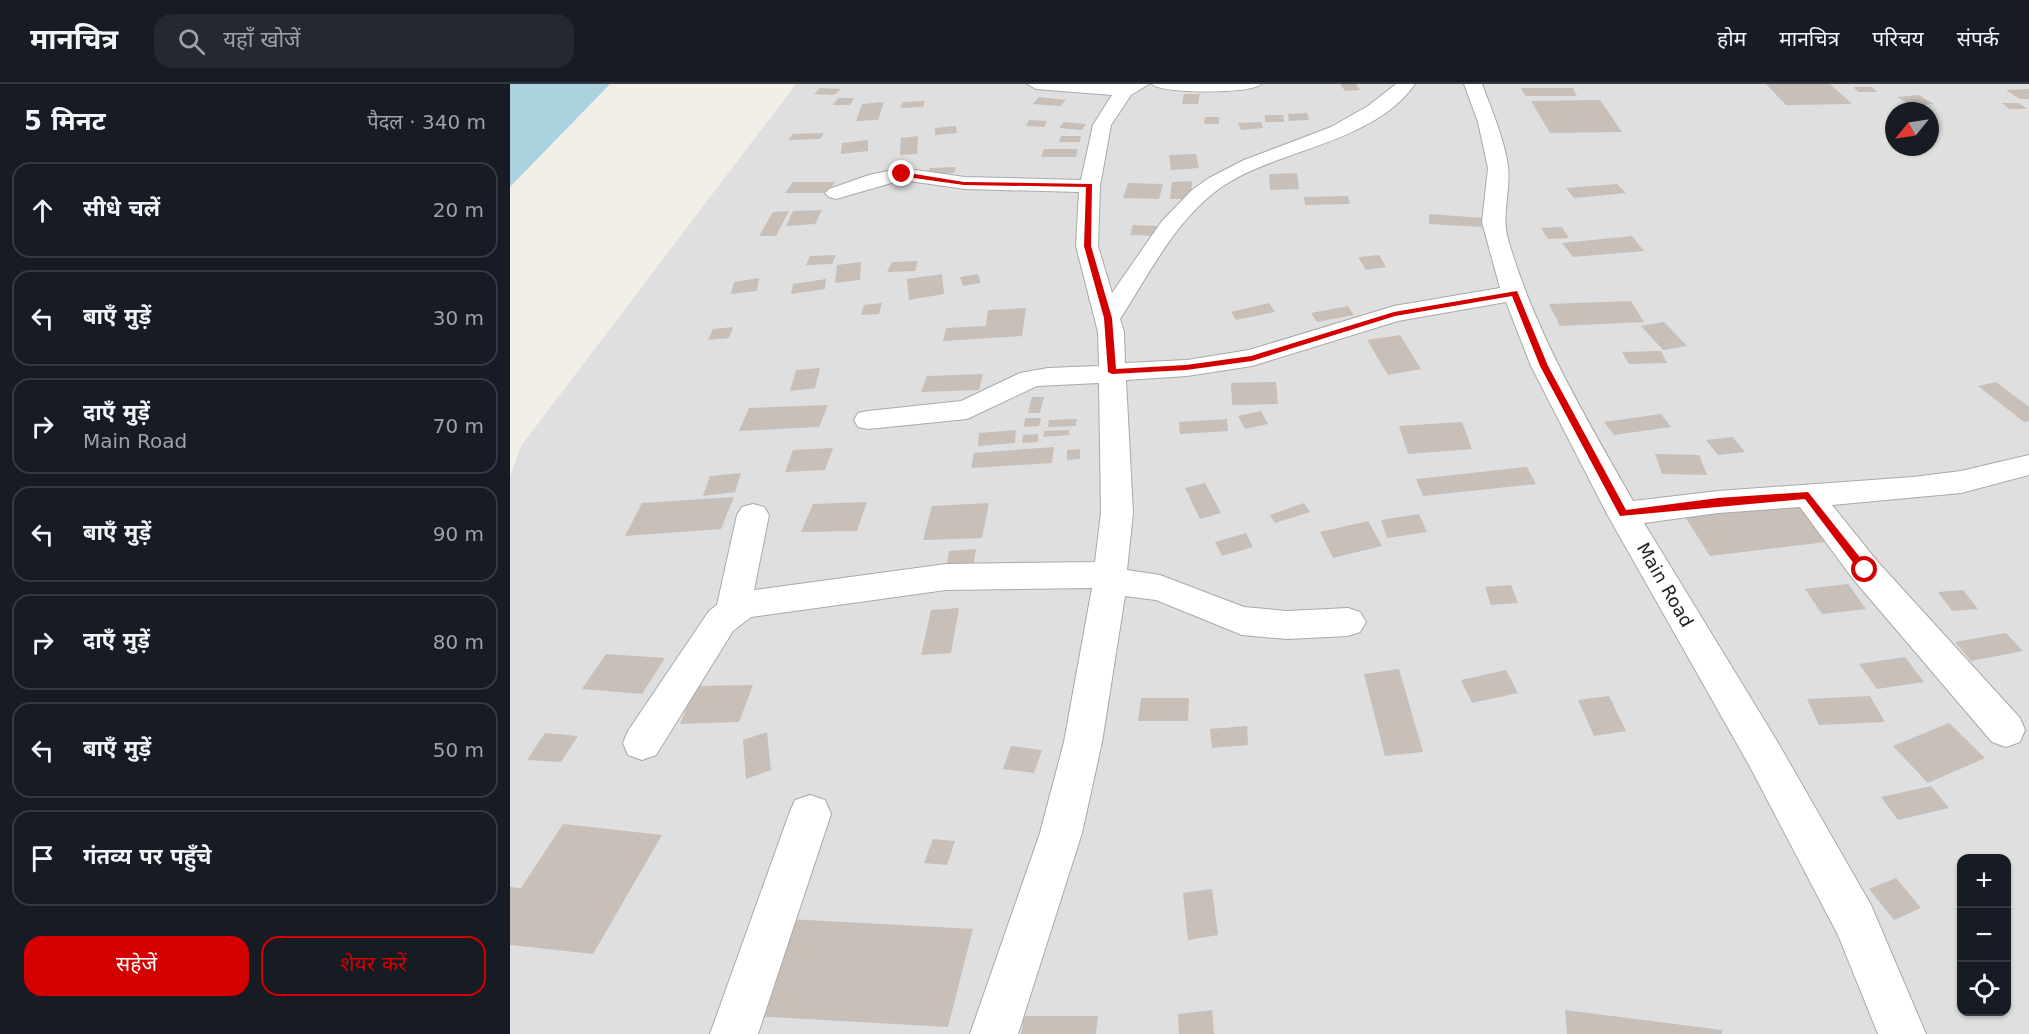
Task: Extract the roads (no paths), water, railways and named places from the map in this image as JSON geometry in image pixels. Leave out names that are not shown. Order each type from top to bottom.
[{"type":"street","points":[[1036,84],[1132,87]]},
{"type":"street","points":[[1161,84],[1209,86],[1252,84]]},
{"type":"street","points":[[1108,318],[1163,238],[1194,198],[1240,169],[1334,133],[1383,105],[1406,84]]},
{"type":"street","name":"Main Road","points":[[1473,84],[1487,122],[1498,168],[1493,222],[1514,293],[1544,366],[1623,514],[1763,753],[1855,921],[1902,1034]]},
{"type":"street","points":[[994,1034],[1061,833],[1083,742],[1109,577],[1117,513],[1112,373],[1108,318],[1087,246],[1090,186],[1102,125],[1132,87]]},
{"type":"street","points":[[836,193],[876,179],[902,174],[964,183],[1090,186]]},
{"type":"street","points":[[868,420],[968,410],[995,399],[1016,385],[1039,378],[1186,368],[1252,358],[1394,314],[1514,293]]},
{"type":"street","points":[[1623,514],[1718,502],[1961,482],[2029,465]]},
{"type":"street","points":[[1808,496],[1865,570],[2006,729]]},
{"type":"street","points":[[733,609],[753,515]]},
{"type":"street","points":[[642,743],[721,621],[733,609],[750,602],[936,578],[1109,577],[1160,588],[1242,621],[1261,624],[1348,622]]},
{"type":"street","points":[[734,1034],[810,814]]},
{"type":"water","points":[[510,84],[610,84],[510,187]]}]
